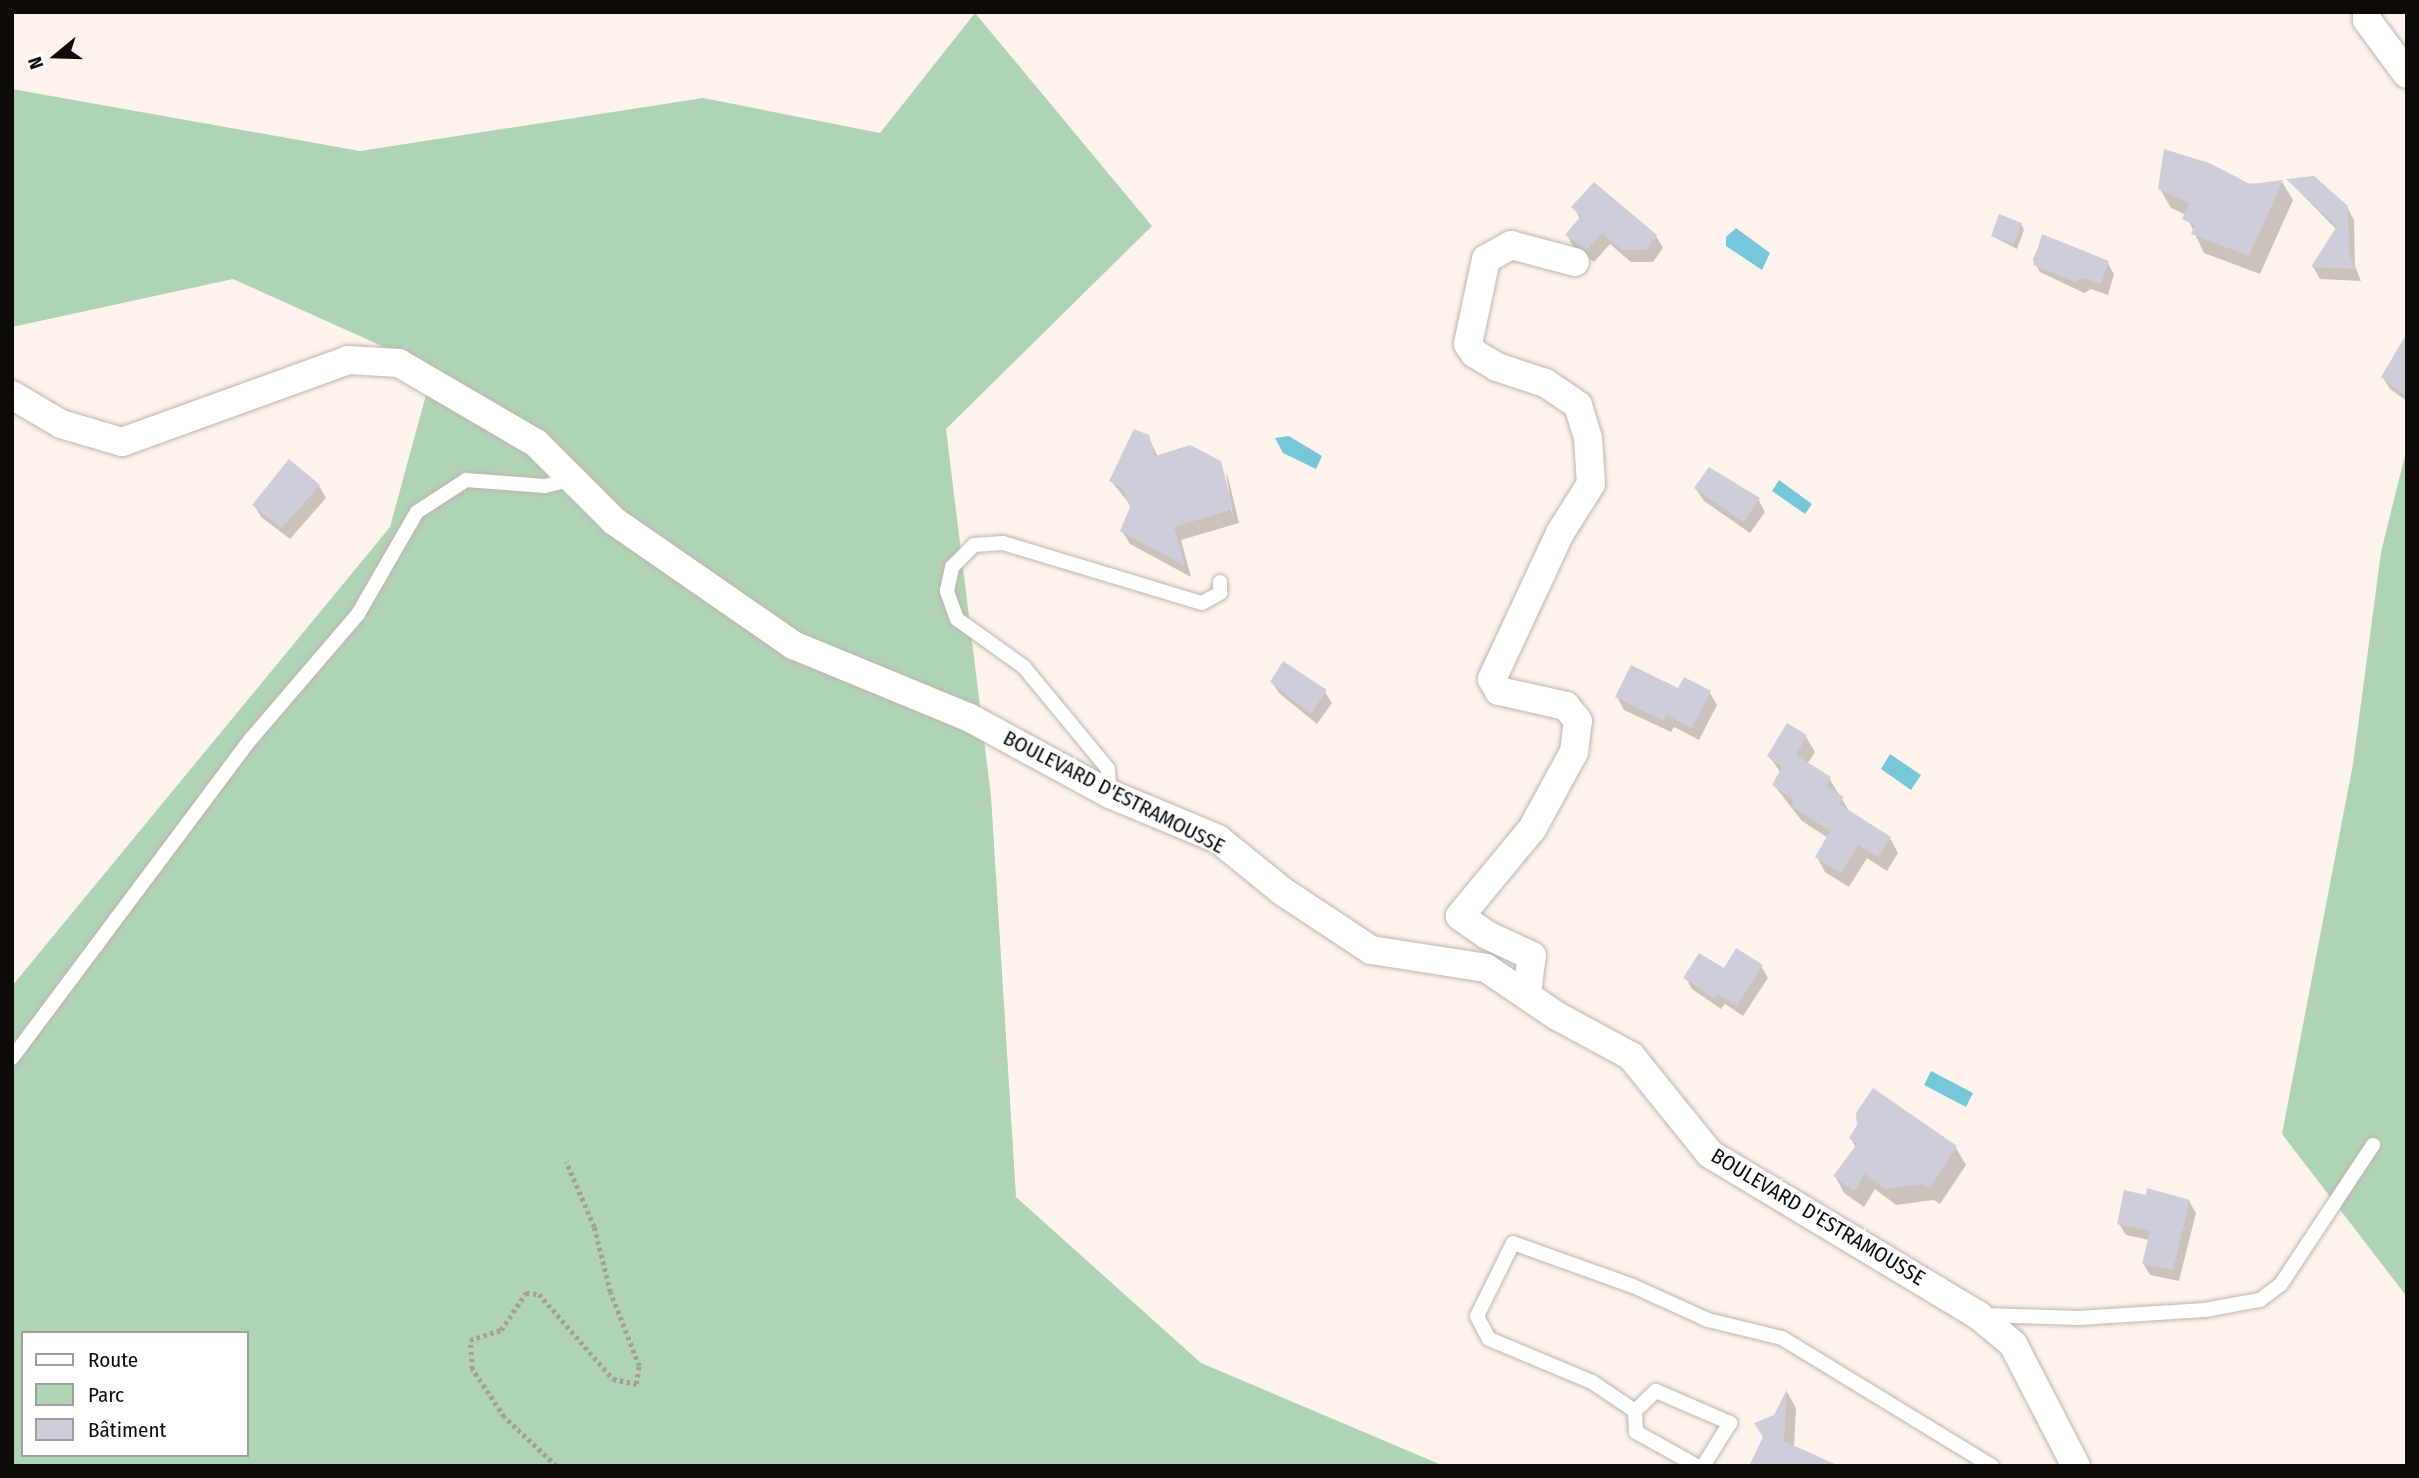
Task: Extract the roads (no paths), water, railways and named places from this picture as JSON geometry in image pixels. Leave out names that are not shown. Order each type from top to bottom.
[{"type":"street","points":[[2367,12],[2367,20],[2407,74]]},
{"type":"street","points":[[1527,994],[1532,956],[1487,935],[1460,916],[1532,829],[1574,752],[1577,721],[1566,706],[1499,691],[1492,679],[1560,533],[1591,484],[1588,439],[1578,405],[1545,383],[1497,367],[1475,354],[1468,344],[1486,259],[1511,245],[1545,250],[1575,262]]},
{"type":"street","name":"BOULEVARD D'ESTRAMOUSSE","points":[[12,396],[61,424],[122,442],[348,360],[399,363],[536,443],[614,521],[793,646],[968,717],[1110,794],[1218,839],[1282,891],[1370,950],[1486,968],[1631,1056],[1710,1154],[1978,1315],[2013,1343],[2076,1466]]},
{"type":"lane","points":[[12,1058],[251,739],[358,614],[417,512],[466,480],[545,486],[574,479]]},
{"type":"lane","points":[[1110,794],[1108,769],[1024,667],[957,619],[947,591],[952,567],[974,545],[1003,543],[1202,603],[1220,593],[1220,582]]},
{"type":"lane","points":[[1978,1315],[2079,1318],[2205,1310],[2260,1300],[2281,1284],[2373,1145]]},
{"type":"lane","points":[[1635,1411],[1592,1382],[1489,1339],[1477,1316],[1513,1242],[1633,1286],[1708,1320],[1782,1338],[1992,1466]]},
{"type":"lane","points":[[1697,1466],[1636,1432],[1635,1411],[1656,1391],[1730,1423],[1703,1466]]},
{"type":"water","points":[[1736,228],[1770,253],[1762,270],[1726,246],[1726,237]]},
{"type":"water","points":[[1289,436],[1322,456],[1316,469],[1283,453],[1275,438]]},
{"type":"water","points":[[1779,480],[1812,504],[1805,514],[1772,491]]},
{"type":"water","points":[[1890,754],[1921,775],[1911,790],[1881,769]]},
{"type":"water","points":[[1931,1071],[1973,1093],[1966,1107],[1924,1085]]}]
